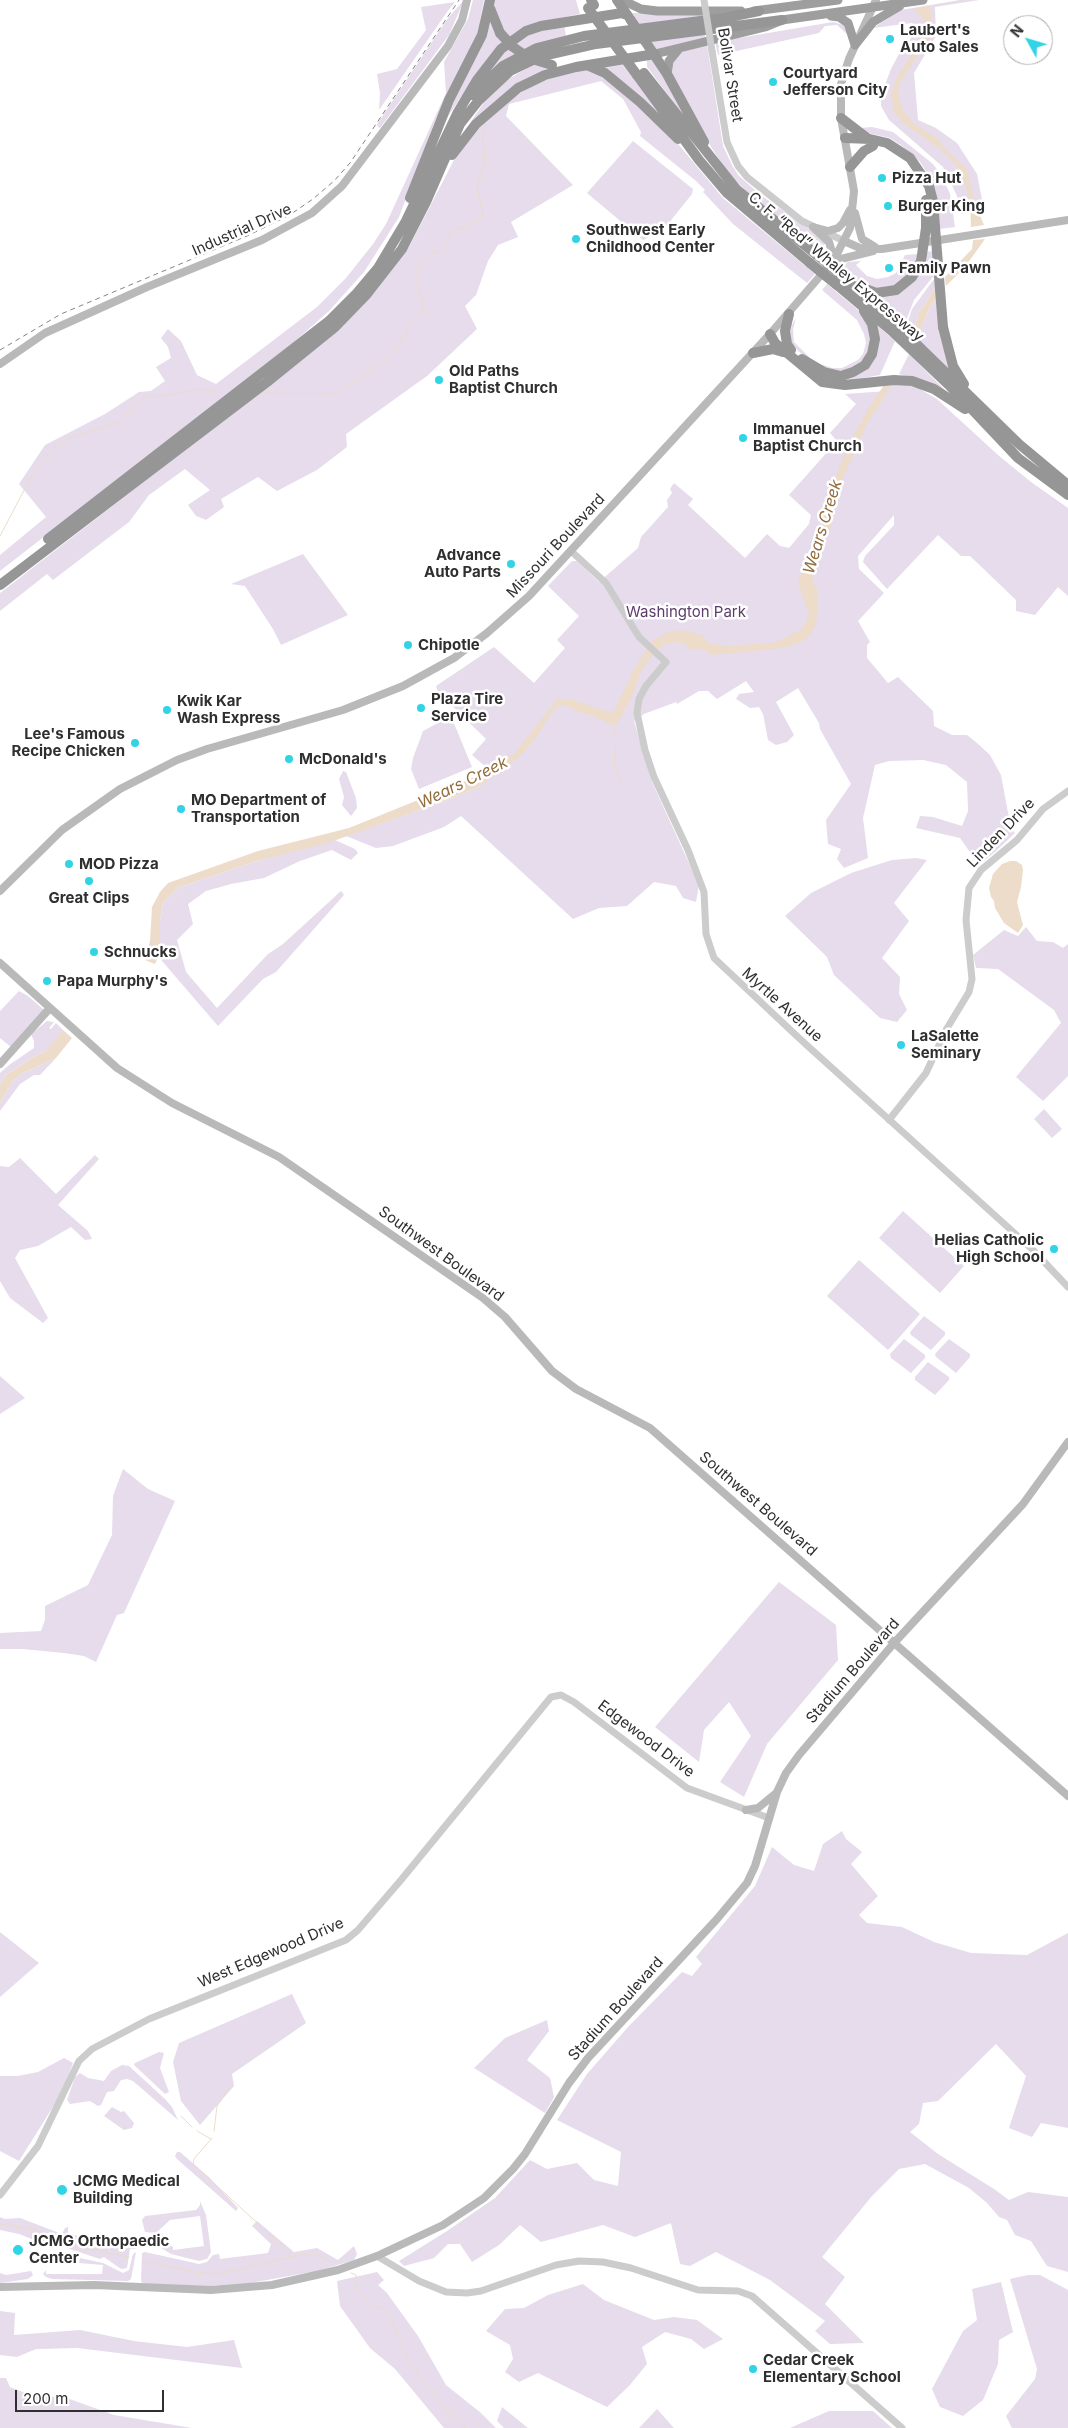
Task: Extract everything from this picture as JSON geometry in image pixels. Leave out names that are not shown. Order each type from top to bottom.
[{"type":"highway","points":[[617,0],[655,54],[720,171]]},
{"type":"highway","points":[[622,0],[642,9],[657,11],[759,11]]},
{"type":"highway","points":[[458,112],[479,88],[503,66],[537,48],[584,36],[724,18],[838,0]]},
{"type":"highway","points":[[0,585],[267,382],[335,327],[367,294],[402,249],[460,124],[478,100],[499,79],[522,64],[556,52],[596,44],[823,15],[875,3],[922,0]]},
{"type":"highway","points":[[855,45],[878,18],[912,2]]},
{"type":"highway","points":[[589,3],[699,160]]},
{"type":"highway","points":[[490,4],[500,32],[513,47],[529,58],[552,65],[581,66],[605,73],[640,102],[699,160]]},
{"type":"highway","points":[[384,259],[449,100],[482,35],[490,4]]},
{"type":"highway","points":[[0,577],[329,321],[357,293],[384,259],[406,221],[458,112],[477,80],[501,49],[526,31],[561,21],[622,13],[628,17]]},
{"type":"highway","points":[[823,15],[839,17],[848,23],[855,45]]},
{"type":"highway","points":[[435,181],[458,144],[497,104],[518,88],[545,75],[581,66],[678,50],[765,27],[782,20]]},
{"type":"highway","points":[[667,74],[669,61],[678,50]]},
{"type":"highway","points":[[639,72],[720,171]]},
{"type":"highway","points":[[841,118],[855,131],[871,142],[890,151],[915,172],[926,200],[943,327],[952,366],[976,401]]},
{"type":"highway","points":[[845,138],[855,144],[871,142]]},
{"type":"highway","points":[[850,167],[871,142]]},
{"type":"highway","name":"C. F. “Red” Whaley Expressway","points":[[699,160],[739,205],[814,259]]},
{"type":"highway","name":"C. F. “Red” Whaley Expressway","points":[[720,171],[737,190],[896,329],[1018,458],[1068,495]]},
{"type":"highway","points":[[840,281],[868,291],[889,292],[907,282],[921,261],[931,227]]},
{"type":"highway","name":"C. F. “Red” Whaley Expressway","points":[[840,281],[860,304],[896,329]]},
{"type":"highway","points":[[753,353],[773,349],[789,352],[824,372],[841,376],[853,372],[865,364],[872,354],[874,339],[872,324],[860,304]]},
{"type":"highway","points":[[789,314],[785,334],[789,352]]},
{"type":"highway","points":[[770,334],[822,382],[845,385],[866,381],[912,381],[934,389],[980,419]]},
{"type":"highway","name":"C. F. “Red” Whaley Expressway","points":[[924,357],[976,401],[1020,444],[1068,484]]},
{"type":"main road","name":"Industrial Drive","points":[[0,364],[45,333],[147,287],[262,240],[312,213],[348,179],[448,46],[462,20],[467,0]]},
{"type":"main road","name":"Missouri Boulevard","points":[[0,891],[62,830],[120,789],[148,774],[208,748],[343,710],[388,693],[448,661],[488,633],[517,608],[789,314],[824,273],[844,241],[850,228],[853,201],[850,167],[841,118],[841,84],[855,45],[875,3]]},
{"type":"main road","points":[[813,227],[828,230],[838,228],[846,218],[853,201]]},
{"type":"main road","points":[[853,201],[858,230],[862,239],[882,249]]},
{"type":"main road","points":[[824,273],[841,259],[882,249],[1068,220]]},
{"type":"main road","points":[[813,227],[831,246],[831,260],[824,273]]},
{"type":"main road","points":[[844,241],[860,248],[882,249]]},
{"type":"main road","name":"Southwest Boulevard","points":[[0,963],[59,1018],[117,1068],[149,1090],[279,1157],[482,1298],[505,1318],[552,1371],[576,1389],[650,1428],[1068,1796]]},
{"type":"main road","points":[[0,1064],[49,1009]]},
{"type":"main road","points":[[35,1024],[48,1018],[59,1018]]},
{"type":"main road","name":"Stadium Boulevard","points":[[0,2286],[52,2284],[180,2290],[242,2289],[307,2278],[377,2256],[418,2238],[452,2220],[484,2198],[513,2169],[588,2058],[742,1890],[755,1866],[777,1792],[786,1773],[799,1755],[894,1643],[1023,1504],[1068,1442]]},
{"type":"main road","points":[[746,1810],[758,1808],[777,1792]]},
{"type":"street","name":"Bolivar Street","points":[[704,0],[731,154],[747,177],[782,206],[813,227]]},
{"type":"street","points":[[813,227],[844,241]]},
{"type":"street","name":"Myrtle Avenue","points":[[571,551],[606,584],[643,642],[666,662],[646,686],[639,699],[637,713],[645,750],[654,777],[704,892],[706,934],[714,958],[727,973],[1032,1249],[1068,1287]]},
{"type":"street","name":"Linden Drive","points":[[889,1120],[923,1076],[946,1030],[969,992],[972,979],[966,920],[969,888],[981,870],[1017,840],[1043,809],[1068,791]]},
{"type":"street","name":"Edgewood Drive","points":[[540,1708],[555,1695],[567,1697],[687,1788],[769,1818]]},
{"type":"street","name":"West Edgewood Drive","points":[[0,2195],[38,2146],[58,2109],[79,2062],[92,2048],[149,2019],[346,1940],[358,1930],[401,1880],[540,1708]]},
{"type":"street","points":[[377,2256],[419,2281],[446,2292],[481,2290],[556,2265],[579,2261],[603,2262],[631,2268],[687,2288],[738,2290],[752,2296],[902,2428]]},
{"type":"green space","points":[[464,0],[449,35],[380,128],[378,127],[377,124],[448,18]]},
{"type":"green space","points":[[473,0],[484,0],[477,36],[435,121],[399,217],[364,272],[329,311],[294,342],[0,571],[0,555],[46,517],[19,484],[45,445],[105,414],[139,392],[151,391],[165,381],[156,367],[171,358],[168,347],[161,338],[168,329],[181,341],[197,375],[216,384],[317,307],[346,278],[386,224],[446,93],[444,62],[468,19]]},
{"type":"green space","points":[[493,0],[576,0],[580,14],[535,23],[509,38],[499,24]]},
{"type":"green space","points":[[960,0],[979,0],[935,7],[936,36],[914,73],[918,120],[936,128],[957,143],[977,174],[984,210],[961,214],[957,196],[943,167],[889,120],[881,106],[881,95],[891,69],[900,52],[909,50],[912,23],[873,28],[901,10]]},
{"type":"green space","points":[[455,2],[379,110],[380,93],[377,74],[397,69],[426,30],[421,7]]},
{"type":"green space","points":[[631,13],[702,13],[703,18],[639,26]]},
{"type":"green space","points":[[489,20],[503,42],[479,70],[445,121]]},
{"type":"green space","points":[[833,22],[844,25],[849,36],[837,25],[825,26],[819,33],[718,55],[715,42]]},
{"type":"green space","points":[[564,24],[566,36],[500,64],[485,75],[499,54],[534,31]]},
{"type":"green space","points":[[705,34],[705,37],[657,50],[649,41]]},
{"type":"green space","points":[[707,44],[723,146],[733,167],[739,176],[762,196],[822,238],[826,242],[820,251],[749,194],[728,173],[704,136],[669,67],[680,52]]},
{"type":"green space","points":[[653,58],[685,114],[683,115],[647,67],[647,59]]},
{"type":"green space","points":[[623,63],[666,123],[602,67]]},
{"type":"green space","points":[[534,64],[554,70],[539,75],[463,133],[487,98],[502,83]]},
{"type":"green space","points":[[583,69],[592,70],[621,90],[674,139],[723,198],[815,274],[807,283],[733,224],[703,192],[705,190],[696,181],[640,136],[641,132],[623,99],[601,81],[509,104],[506,116],[573,185],[511,222],[518,237],[498,245],[488,261],[476,295],[465,306],[477,329],[427,376],[346,434],[347,447],[317,470],[277,491],[258,477],[221,499],[224,507],[206,520],[196,516],[188,505],[210,490],[185,469],[149,495],[129,522],[53,580],[47,574],[0,611],[0,593],[224,420],[352,316],[375,292],[409,247],[456,156],[469,138],[502,105],[526,89],[546,80]]},
{"type":"green space","points":[[872,127],[893,132],[933,164],[942,176],[950,194],[955,227],[940,229],[933,182],[920,162],[890,138],[868,133],[860,128]]},
{"type":"green space","points":[[633,141],[693,189],[692,194],[664,229],[643,240],[587,193]]},
{"type":"green space","points":[[935,251],[937,272],[914,300],[904,326],[869,294],[902,290],[926,252]]},
{"type":"green space","points":[[918,254],[909,276],[892,287],[882,289],[863,285],[840,268],[848,262],[861,261],[856,265],[867,276],[877,279],[896,273],[905,255]]},
{"type":"green space","points":[[937,275],[938,284],[918,314],[915,326],[910,333],[906,328],[912,309]]},
{"type":"green space","points":[[827,284],[863,314],[870,328],[868,352],[863,360],[846,370],[838,371],[813,364],[794,347],[789,336],[796,318],[793,329],[794,342],[814,362],[832,368],[842,368],[858,360],[863,354],[866,343],[857,320],[822,290]]},
{"type":"green space","points":[[938,294],[941,339],[952,373],[917,338],[929,309]]},
{"type":"green space","points":[[875,323],[895,341],[880,375],[845,381],[825,377],[869,364]]},
{"type":"green space","points":[[909,354],[945,390],[928,382],[899,374]]},
{"type":"green space","name":"Washington Park","points":[[894,382],[918,388],[937,399],[998,455],[1031,482],[1068,508],[1068,596],[1058,587],[1035,615],[1016,611],[1016,600],[970,556],[961,556],[938,535],[887,589],[863,562],[865,556],[894,525],[894,515],[858,556],[859,569],[884,593],[858,621],[870,642],[867,645],[867,658],[888,683],[898,677],[933,711],[934,726],[952,735],[967,735],[977,743],[990,755],[1001,775],[1011,829],[1015,833],[996,851],[979,865],[960,838],[916,828],[920,816],[933,817],[962,826],[968,811],[967,782],[946,765],[923,760],[889,761],[875,765],[863,818],[868,858],[844,868],[837,859],[841,849],[828,844],[826,820],[851,784],[798,688],[776,702],[794,735],[787,742],[776,745],[768,740],[763,714],[759,707],[750,708],[736,699],[739,694],[754,692],[746,681],[717,699],[708,691],[699,691],[677,704],[676,702],[644,714],[634,721],[652,782],[699,885],[696,902],[683,898],[676,886],[654,882],[627,906],[599,908],[573,919],[461,816],[444,827],[393,846],[376,848],[346,836],[450,799],[480,786],[494,774],[472,755],[486,739],[438,692],[436,686],[494,647],[534,683],[565,648],[557,640],[579,616],[548,586],[572,561],[577,561],[599,582],[638,548],[641,537],[668,507],[667,500],[672,493],[670,489],[674,483],[693,499],[688,505],[745,558],[767,534],[780,546],[789,548],[809,524],[811,515],[789,495],[837,441],[830,433],[856,404],[845,394],[887,391]]},
{"type":"green space","points":[[303,554],[348,615],[281,645],[273,629],[245,586],[231,584]]},
{"type":"green space","points":[[451,716],[472,767],[419,789],[411,769],[423,731]]},
{"type":"green space","points":[[343,771],[346,772],[356,798],[357,808],[351,816],[342,805],[344,797],[339,779]]},
{"type":"green space","points":[[335,840],[355,849],[358,853],[351,860],[332,850],[300,861],[264,878],[206,891],[188,904],[193,924],[177,940],[186,972],[217,1008],[268,954],[283,944],[341,891],[344,895],[276,972],[263,979],[218,1026],[162,961],[160,952],[160,920],[163,903],[177,888],[257,861]]},
{"type":"green space","points":[[916,858],[927,860],[894,903],[909,921],[882,958],[900,977],[899,994],[907,1010],[897,1022],[880,1018],[834,975],[827,957],[785,916],[811,893],[851,873],[892,860]]},
{"type":"green space","points":[[1026,927],[1037,941],[1053,942],[1063,948],[1068,944],[1068,1076],[1043,1101],[1016,1077],[1061,1023],[1054,1010],[998,969],[976,968],[973,955],[1004,930],[1018,936]]},
{"type":"green space","points":[[19,991],[44,1010],[11,1047],[0,1038],[0,1011]]},
{"type":"green space","points":[[47,1021],[54,1022],[49,1028],[51,1029],[56,1023],[63,1030],[53,1044],[46,1051],[6,1075],[0,1085],[0,1073],[34,1048],[31,1034]]},
{"type":"green space","points":[[56,1058],[40,1075],[34,1075],[20,1084],[0,1111],[0,1103],[12,1082],[21,1074]]},
{"type":"green space","points":[[1044,1109],[1062,1129],[1052,1138],[1034,1119]]},
{"type":"green space","points":[[95,1155],[99,1159],[58,1205],[88,1231],[92,1239],[85,1240],[71,1227],[38,1246],[20,1250],[15,1258],[48,1318],[43,1323],[10,1298],[0,1281],[0,1166],[9,1167],[20,1158],[56,1194]]},
{"type":"green space","points":[[903,1211],[964,1266],[940,1293],[879,1238]]},
{"type":"green space","points":[[859,1260],[920,1314],[888,1350],[827,1296]]},
{"type":"green space","points":[[924,1316],[945,1332],[945,1335],[931,1350],[911,1335],[910,1332]]},
{"type":"green space","points":[[904,1339],[925,1355],[925,1358],[911,1373],[891,1358],[890,1354]]},
{"type":"green space","points":[[949,1339],[970,1354],[970,1357],[956,1373],[936,1357],[935,1354]]},
{"type":"green space","points":[[928,1362],[949,1377],[949,1380],[935,1395],[915,1380],[915,1377]]},
{"type":"green space","points":[[0,1376],[25,1398],[0,1414]]},
{"type":"green space","points":[[123,1469],[148,1489],[175,1501],[124,1613],[117,1615],[96,1662],[84,1656],[64,1653],[0,1649],[0,1633],[41,1631],[45,1620],[45,1606],[88,1585],[112,1535],[113,1496]]},
{"type":"green space","points":[[779,1582],[836,1625],[838,1660],[767,1744],[744,1797],[720,1782],[751,1736],[729,1702],[704,1730],[699,1762],[655,1727]]},
{"type":"green space","points":[[842,1831],[846,1839],[862,1852],[851,1864],[878,1896],[859,1915],[867,1923],[902,1927],[934,1942],[971,1953],[1027,1955],[1068,1933],[1068,2128],[1041,2123],[1032,2137],[1009,2128],[1026,2076],[996,2044],[938,2101],[923,2103],[919,2124],[910,2132],[938,2154],[1009,2200],[1028,2192],[1068,2197],[1068,2272],[1047,2266],[1031,2241],[1015,2235],[1007,2220],[999,2217],[987,2203],[969,2188],[925,2164],[899,2169],[872,2196],[822,2257],[845,2277],[825,2304],[864,2343],[830,2344],[815,2331],[825,2321],[770,2280],[716,2252],[690,2266],[680,2264],[671,2223],[635,2237],[603,2225],[541,2242],[520,2225],[499,2245],[472,2262],[460,2244],[448,2244],[434,2258],[404,2266],[399,2261],[495,2198],[530,2160],[547,2169],[577,2163],[594,2180],[618,2186],[621,2152],[557,2120],[587,2074],[628,2027],[682,1972],[692,1976],[702,1964],[696,1957],[755,1886],[772,1847],[794,1865],[814,1871],[823,1844]]},
{"type":"green space","points":[[0,1932],[39,1963],[0,1997]]},
{"type":"green space","points":[[292,1994],[306,2023],[232,2074],[234,2086],[200,2125],[181,2101],[173,2062],[179,2043]]},
{"type":"green space","points":[[547,2020],[549,2031],[527,2060],[550,2078],[554,2097],[545,2113],[474,2068],[505,2038]]},
{"type":"green space","points":[[159,2052],[164,2053],[160,2068],[169,2092],[165,2094],[134,2065]]},
{"type":"green space","points":[[64,2058],[73,2063],[61,2094],[19,2161],[0,2151],[0,2076],[18,2076],[38,2072]]},
{"type":"green space","points":[[122,2065],[129,2066],[165,2099],[172,2107],[178,2120],[133,2081],[127,2079],[121,2080],[114,2091],[107,2092],[101,2105],[98,2106],[90,2101],[70,2104],[67,2100],[75,2077],[80,2073],[88,2078],[104,2081],[111,2071]]},
{"type":"green space","points":[[112,2107],[121,2112],[124,2111],[134,2123],[132,2128],[124,2130],[104,2116]]},
{"type":"green space","points":[[177,2152],[180,2152],[210,2178],[238,2208],[236,2211],[177,2159],[175,2156]]},
{"type":"green space","points":[[200,2201],[206,2215],[211,2252],[207,2259],[199,2261],[171,2254],[147,2239],[158,2238],[173,2247],[173,2250],[204,2246],[200,2216],[170,2220],[156,2233],[145,2232],[142,2220],[145,2216],[196,2210],[200,2205]]},
{"type":"green space","points":[[0,2217],[5,2219],[20,2218],[62,2234],[65,2228],[68,2227],[68,2233],[81,2237],[131,2243],[133,2238],[137,2242],[136,2249],[130,2249],[127,2268],[121,2269],[104,2257],[100,2259],[55,2244],[50,2246],[19,2234],[0,2230]]},
{"type":"green space","points":[[257,2221],[294,2252],[317,2248],[338,2260],[354,2246],[357,2254],[354,2260],[317,2271],[250,2283],[211,2286],[168,2286],[149,2285],[141,2282],[142,2253],[145,2252],[199,2264],[207,2262],[213,2255],[219,2254],[220,2259],[268,2253],[271,2244],[252,2226]]},
{"type":"green space","points":[[136,2252],[131,2279],[128,2281],[52,2279],[43,2274],[46,2270],[46,2274],[102,2274],[103,2265],[79,2263],[80,2258],[103,2263],[123,2273],[129,2270],[133,2254]]},
{"type":"green space","points":[[31,2271],[33,2275],[28,2279],[0,2283],[0,2273],[6,2275]]},
{"type":"green space","points":[[377,2272],[384,2280],[378,2285],[387,2293],[418,2336],[446,2385],[481,2413],[496,2428],[444,2428],[395,2369],[370,2348],[340,2306],[337,2281]]},
{"type":"green space","points":[[1028,2275],[1040,2275],[1068,2290],[1068,2428],[1012,2428],[1006,2416],[1035,2379],[1037,2369],[1010,2279]]},
{"type":"green space","points":[[1001,2282],[1013,2332],[999,2340],[998,2364],[983,2400],[963,2416],[940,2407],[932,2389],[963,2331],[977,2320],[972,2289]]},
{"type":"green space","points":[[583,2284],[604,2300],[654,2320],[674,2317],[697,2320],[723,2339],[704,2349],[691,2339],[665,2332],[642,2347],[647,2364],[629,2386],[607,2407],[538,2373],[519,2382],[505,2372],[513,2359],[510,2345],[486,2331],[505,2309],[524,2308],[548,2295]]},
{"type":"green space","points":[[0,2311],[15,2313],[14,2335],[80,2330],[134,2341],[187,2347],[234,2340],[242,2368],[77,2348],[36,2349],[17,2357],[0,2355]]},
{"type":"green space","points":[[0,2378],[6,2378],[10,2387],[33,2396],[64,2397],[114,2415],[192,2428],[0,2428]]},
{"type":"green space","points":[[502,2407],[528,2428],[504,2428],[497,2421]]},
{"type":"green space","points":[[657,2409],[674,2428],[639,2428]]},
{"type":"green space","points":[[829,2411],[873,2411],[892,2428],[790,2428]]},
{"type":"water","points":[[928,6],[931,9],[931,36],[902,79],[898,89],[899,99],[902,109],[913,123],[938,139],[946,150],[967,169],[976,206],[984,225],[971,227],[970,200],[962,175],[955,164],[940,149],[902,122],[894,112],[891,94],[896,79],[916,47],[924,27],[923,19],[914,9]]},
{"type":"water","points":[[985,239],[965,267],[946,286],[945,277],[972,249],[973,240]]},
{"type":"water","points":[[938,284],[938,294],[929,309],[917,338],[910,333],[915,326],[918,314]]},
{"type":"water","name":"Wears Creek","points":[[884,385],[892,385],[866,426],[837,491],[831,527],[815,562],[813,584],[817,589],[818,614],[815,627],[808,637],[799,643],[782,648],[713,655],[702,649],[692,650],[684,644],[674,642],[663,645],[651,657],[640,673],[633,695],[618,722],[612,725],[593,716],[577,712],[567,706],[560,706],[554,709],[533,742],[518,758],[480,786],[450,799],[328,843],[257,861],[177,888],[163,903],[160,920],[160,952],[155,964],[145,960],[150,941],[152,907],[160,892],[168,883],[258,851],[349,828],[470,779],[514,754],[557,699],[574,700],[609,712],[614,711],[633,671],[652,641],[669,632],[682,630],[702,635],[709,643],[729,646],[774,643],[802,629],[809,615],[798,582],[803,568],[821,536],[829,492],[850,442]]},
{"type":"water","points":[[1016,861],[1022,865],[1023,870],[1017,902],[1023,925],[1018,933],[1004,923],[995,908],[989,888],[993,874],[1002,864]]},
{"type":"water","points":[[63,1030],[72,1038],[56,1058],[21,1074],[12,1082],[0,1103],[0,1085],[6,1075],[46,1051]]},
{"type":"waterway","points":[[262,393],[336,394],[389,357],[397,348],[413,321],[425,308],[419,294],[419,264],[432,253],[442,251],[451,232],[481,219],[483,215],[477,186],[485,164],[483,139],[485,125]]},
{"type":"waterway","points":[[0,536],[30,479],[43,460],[56,446],[70,438],[120,422],[138,402],[147,396],[168,395],[200,389],[220,392]]},
{"type":"waterway","points":[[615,723],[615,735]]},
{"type":"waterway","points":[[616,740],[614,766],[620,781]]},
{"type":"waterway","points":[[214,2131],[217,2106],[232,2085]]},
{"type":"waterway","points":[[181,2116],[192,2127]]},
{"type":"waterway","points":[[197,2131],[211,2139]]},
{"type":"waterway","points":[[212,2138],[194,2159],[193,2164],[289,2252],[290,2257]]},
{"type":"waterway","points":[[0,2224],[33,2229],[77,2246],[129,2257]]},
{"type":"waterway","points":[[143,2261],[195,2272],[218,2274],[303,2254],[315,2254],[332,2262]]},
{"type":"waterway","points":[[351,2273],[356,2275],[356,2288],[363,2297],[374,2306],[383,2309],[390,2319],[398,2334],[404,2352],[421,2378],[447,2411],[465,2428]]},
{"type":"railway","points":[[0,350],[61,314],[247,236],[288,216],[313,199],[334,181],[350,163],[459,0]]},
{"type":"place","name":"Laubert's Auto Sales","points":[[890,39]]},
{"type":"place","name":"Courtyard Jefferson City","points":[[773,82]]},
{"type":"place","name":"Pizza Hut","points":[[882,178]]},
{"type":"place","name":"Burger King","points":[[888,206]]},
{"type":"place","name":"Southwest Early Childhood Center","points":[[576,239]]},
{"type":"place","name":"Family Pawn","points":[[889,268]]},
{"type":"place","name":"Old Paths Baptist Church","points":[[439,380]]},
{"type":"place","name":"Immanuel Baptist Church","points":[[743,438]]},
{"type":"place","name":"Advance Auto Parts","points":[[511,564]]},
{"type":"place","name":"Chipotle","points":[[408,645]]},
{"type":"place","name":"Plaza Tire Service","points":[[421,708]]},
{"type":"place","name":"Kwik Kar Wash Express","points":[[167,710]]},
{"type":"place","name":"Lee's Famous Recipe Chicken","points":[[135,743]]},
{"type":"place","name":"McDonald's","points":[[289,759]]},
{"type":"place","name":"MO Department of Transportation","points":[[181,809]]},
{"type":"place","name":"MOD Pizza","points":[[69,864]]},
{"type":"place","name":"Great Clips","points":[[89,881]]},
{"type":"place","name":"Schnucks","points":[[94,952]]},
{"type":"place","name":"Papa Murphy's","points":[[47,981]]},
{"type":"place","name":"LaSalette Seminary","points":[[901,1045]]},
{"type":"place","name":"Helias Catholic High School","points":[[1054,1249]]},
{"type":"place","name":"JCMG Medical Building","points":[[62,2190]]},
{"type":"place","name":"JCMG Orthopaedic Center","points":[[18,2250]]},
{"type":"place","name":"Cedar Creek Elementary School","points":[[753,2369]]}]
